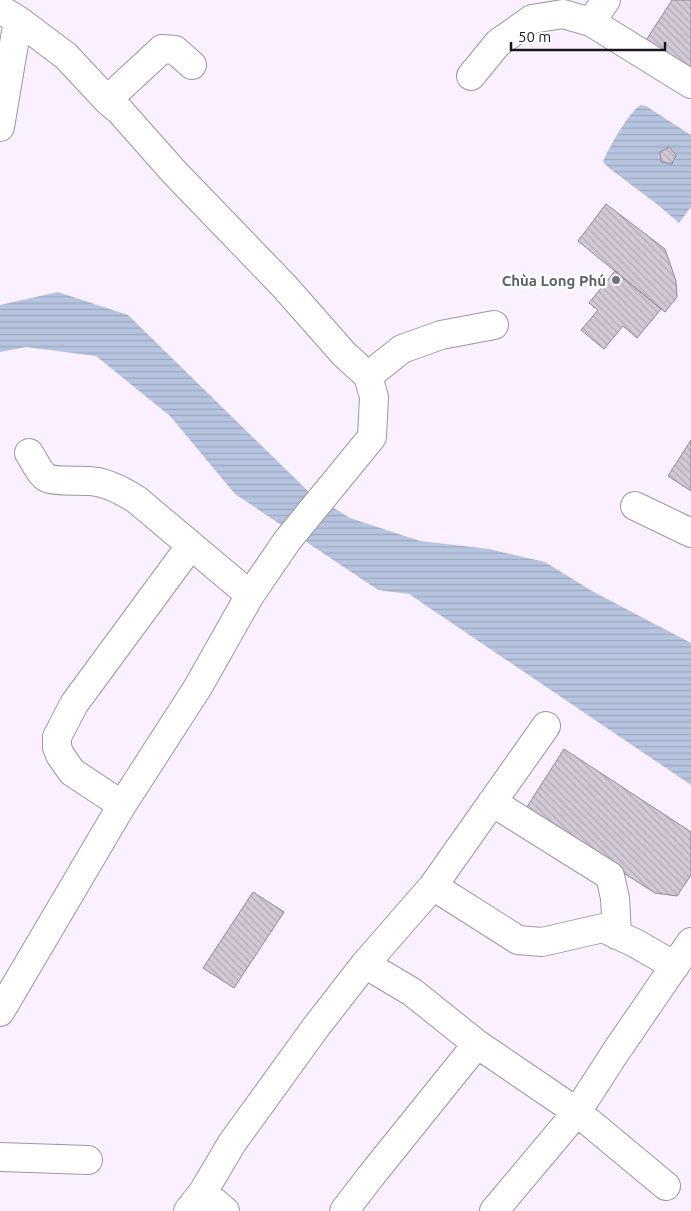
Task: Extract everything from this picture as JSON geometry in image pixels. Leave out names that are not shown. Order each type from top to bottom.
[{"type":"street","points":[[591,22],[606,0]]},
{"type":"street","points":[[471,76],[498,43],[532,19],[563,14],[591,22],[691,84]]},
{"type":"street","points":[[1,1008],[122,804],[198,687],[250,596],[317,503],[372,437],[374,397],[368,376],[344,354],[284,286],[175,174],[120,111],[107,100],[66,56],[9,15]]},
{"type":"street","points":[[0,127],[9,15]]},
{"type":"street","points":[[107,100],[162,49],[175,50],[192,65]]},
{"type":"street","points":[[368,376],[402,349],[441,335],[494,325]]},
{"type":"street","points":[[29,453],[46,477],[54,480],[93,481],[111,486],[137,500],[250,596]]},
{"type":"street","points":[[635,506],[691,533]]},
{"type":"street","points":[[122,804],[72,772],[60,755],[57,747],[57,737],[74,704],[191,545]]},
{"type":"street","points":[[225,1211],[195,1201],[232,1143],[316,1027],[365,964],[433,886],[546,726]]},
{"type":"street","points":[[492,802],[610,876],[615,898],[617,935]]},
{"type":"street","points":[[433,886],[518,940],[542,942],[603,928],[635,943],[675,966]]},
{"type":"street","points":[[494,1211],[577,1112],[691,942]]},
{"type":"street","points":[[365,964],[412,992],[477,1044],[577,1112],[666,1186]]},
{"type":"street","points":[[344,1211],[477,1044]]},
{"type":"street","points":[[0,1157],[88,1160]]},
{"type":"water","points":[[641,105],[646,106],[691,135],[691,207],[679,223],[603,162],[625,122],[636,108]]},
{"type":"water","points":[[58,292],[128,315],[310,493],[350,518],[420,541],[489,549],[545,562],[592,591],[691,643],[691,785],[409,594],[378,590],[235,494],[170,416],[96,356],[26,347],[0,352],[0,305]]},
{"type":"pier","points":[[691,1186],[691,1211],[671,1211],[666,1206]]},
{"type":"building","points":[[672,0],[691,0],[691,72],[645,42]]},
{"type":"building","points":[[669,147],[676,155],[672,164],[661,162],[660,152]]},
{"type":"building","points":[[606,204],[665,249],[676,281],[677,297],[665,312],[578,241]]},
{"type":"building","points":[[615,271],[661,309],[637,338],[623,326],[604,349],[581,330],[598,310],[589,303]]},
{"type":"building","points":[[691,440],[691,491],[668,476]]},
{"type":"building","points":[[564,749],[691,832],[691,875],[677,896],[655,893],[525,810]]},
{"type":"building","points":[[253,892],[284,912],[234,988],[203,968]]},
{"type":"place","name":"Chùa Long Phú","points":[[616,280]]}]
